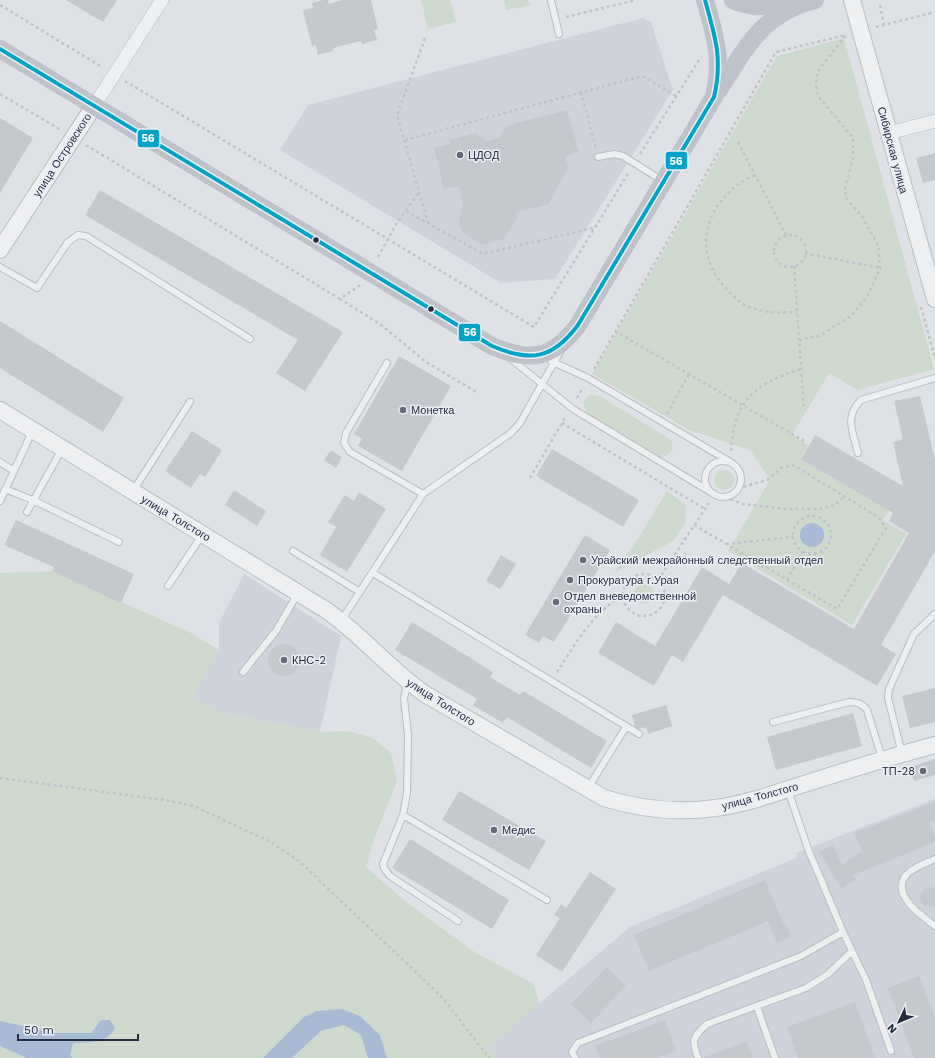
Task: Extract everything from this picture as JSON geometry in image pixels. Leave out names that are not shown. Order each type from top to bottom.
[{"type":"main road","points":[[705,0],[719,59],[718,82],[714,97]]},
{"type":"main road","points":[[733,0],[751,6],[761,7],[811,1]]},
{"type":"main road","points":[[0,49],[492,346],[506,352],[546,359],[567,340],[578,325],[714,97],[757,33],[774,18],[811,1]]},
{"type":"street","name":"улица Островского","points":[[0,250],[162,0]]},
{"type":"street","name":"Сибирская улица","points":[[852,0],[854,33],[889,133],[935,299]]},
{"type":"street","points":[[889,133],[935,121]]},
{"type":"street","name":"улица Толстого","points":[[0,410],[299,593],[341,621],[408,682],[587,790],[604,798],[624,804],[689,810],[736,805],[935,745]]},
{"type":"lane","points":[[551,0],[559,34]]},
{"type":"lane","points":[[598,157],[614,154],[634,163],[664,181]]},
{"type":"lane","points":[[0,267],[37,288],[68,242],[78,235],[86,236],[250,339]]},
{"type":"lane","points":[[341,621],[423,494],[511,433],[520,423],[542,384],[546,359],[588,378],[732,463],[741,474],[739,488],[734,493],[725,497],[714,494],[571,408],[542,384],[492,346]]},
{"type":"lane","points":[[388,363],[346,433],[344,443],[350,452],[423,494]]},
{"type":"lane","points":[[858,453],[850,416],[853,408],[861,400],[935,378]]},
{"type":"lane","points":[[133,492],[190,402]]},
{"type":"lane","points":[[0,501],[33,430]]},
{"type":"lane","points":[[27,512],[62,448]]},
{"type":"lane","points":[[714,494],[706,484],[708,470],[719,461],[732,463]]},
{"type":"lane","points":[[0,462],[14,471]]},
{"type":"lane","points":[[5,489],[33,500],[119,542]]},
{"type":"lane","points":[[168,586],[203,534]]},
{"type":"lane","points":[[293,551],[360,592]]},
{"type":"lane","points":[[373,573],[639,734]]},
{"type":"lane","points":[[243,672],[276,631],[299,593]]},
{"type":"lane","points":[[902,754],[888,698],[888,689],[914,634],[935,614]]},
{"type":"lane","points":[[408,682],[404,698],[408,736],[407,793],[403,815],[384,864],[384,868],[390,876],[458,921]]},
{"type":"lane","points":[[772,722],[849,702],[856,702],[867,710],[883,760]]},
{"type":"lane","points":[[587,790],[626,727]]},
{"type":"lane","points":[[788,789],[808,849],[843,932],[866,980],[891,1051]]},
{"type":"lane","points":[[403,815],[547,900]]},
{"type":"lane","points":[[935,859],[907,875],[903,883],[903,891],[906,900],[916,912],[935,926]]},
{"type":"lane","points":[[575,1058],[572,1052],[578,1043],[801,956],[843,932]]},
{"type":"lane","points":[[698,1058],[693,1043],[696,1034],[707,1024],[806,988],[828,974],[852,951]]},
{"type":"lane","points":[[757,1007],[775,1058]]},
{"type":"path","points":[[556,20],[636,0]]},
{"type":"path","points":[[0,5],[534,328],[593,228],[702,54]]},
{"type":"path","points":[[880,5],[884,25]]},
{"type":"path","points":[[530,478],[776,52],[935,12]]},
{"type":"path","points":[[799,340],[819,336],[851,316],[867,297],[880,268],[878,245],[863,218],[846,198],[845,189],[853,158],[853,138],[818,96],[816,84],[818,71],[854,33]]},
{"type":"path","points":[[425,38],[398,115],[428,223]]},
{"type":"path","points":[[405,140],[642,76],[676,96]]},
{"type":"path","points":[[581,92],[598,157]]},
{"type":"path","points":[[0,94],[380,324],[426,362],[478,394]]},
{"type":"path","points":[[738,142],[786,235]]},
{"type":"path","points":[[755,175],[737,185],[715,208],[707,227],[707,254],[716,277],[731,294],[748,306],[772,313],[797,312]]},
{"type":"path","points":[[378,257],[387,240],[419,192]]},
{"type":"path","points":[[406,211],[483,254],[593,228]]},
{"type":"path","points":[[786,235],[792,235],[801,240],[804,244],[805,252],[803,260],[794,266],[785,266],[780,264],[774,256],[775,246],[781,237],[786,235]]},
{"type":"path","points":[[805,252],[880,268]]},
{"type":"path","points":[[794,266],[804,410]]},
{"type":"path","points":[[340,299],[362,284]]},
{"type":"path","points":[[615,331],[804,441]]},
{"type":"path","points":[[732,463],[733,429],[741,404],[756,390],[774,378],[801,369]]},
{"type":"path","points":[[662,422],[689,374]]},
{"type":"path","points":[[562,423],[704,509]]},
{"type":"path","points":[[694,525],[837,609],[886,528],[878,516],[792,465],[781,468],[767,480],[739,488]]},
{"type":"path","points":[[658,580],[714,494]]},
{"type":"path","points":[[725,497],[743,504],[785,509],[820,509],[835,505],[845,496]]},
{"type":"path","points":[[816,517],[827,524],[830,536],[826,547],[817,553],[803,551],[796,545],[793,537],[795,527],[804,518],[816,517]]},
{"type":"path","points":[[726,544],[793,537]]},
{"type":"path","points":[[787,580],[803,551]]},
{"type":"path","points":[[646,574],[658,580],[663,586],[664,600],[661,606],[651,615],[638,615],[632,612],[624,602],[623,596],[627,582],[632,578],[646,574]]},
{"type":"path","points":[[551,681],[573,647],[600,612],[611,602],[623,596]]},
{"type":"path","points":[[0,778],[165,800],[186,805],[269,841],[299,861],[442,997],[489,1058]]},
{"type":"shaded area","points":[[421,0],[450,0],[456,22],[428,29]]},
{"type":"shaded area","points":[[504,0],[528,0],[530,5],[506,10]]},
{"type":"shaded area","name":"ЦДОД","points":[[643,18],[651,22],[673,90],[555,279],[501,283],[280,150],[308,105]]},
{"type":"shaded area","points":[[844,38],[934,369],[857,390],[829,373],[792,435],[808,445],[801,458],[889,510],[883,520],[906,534],[852,625],[728,551],[770,480],[750,450],[689,430],[592,374],[777,56]]},
{"type":"shaded area","points":[[590,394],[600,396],[671,440],[673,449],[667,455],[661,457],[587,413],[583,402]]},
{"type":"shaded area","points":[[724,470],[731,473],[734,480],[731,487],[724,490],[717,487],[714,480],[717,473]]},
{"type":"shaded area","points":[[667,491],[686,505],[685,524],[673,541],[614,573],[639,537]]},
{"type":"shaded area","points":[[52,571],[189,632],[219,650],[193,698],[223,713],[320,732],[348,731],[373,738],[391,753],[397,781],[375,837],[366,867],[406,902],[476,953],[534,984],[539,1004],[489,1047],[497,1058],[387,1058],[380,1035],[360,1016],[304,1017],[263,1058],[73,1058],[70,1057],[73,1043],[99,1041],[101,1020],[91,1033],[54,1033],[0,1021],[0,573]]},
{"type":"shaded area","points":[[244,574],[341,636],[320,732],[223,713],[193,698],[219,650],[219,623]]},
{"type":"shaded area","points":[[644,584],[651,587],[654,594],[651,601],[644,604],[637,601],[634,594],[637,587]]},
{"type":"shaded area","points":[[935,799],[935,1058],[497,1058],[488,1047],[630,927],[798,857],[796,853]]},
{"type":"shaded area","points":[[344,1025],[361,1035],[368,1058],[292,1058],[321,1031]]},
{"type":"shaded area","points":[[0,1046],[27,1058],[0,1058]]},
{"type":"water","points":[[812,523],[821,526],[824,535],[821,544],[812,547],[803,544],[800,535],[803,526]]},
{"type":"water","points":[[342,1009],[360,1016],[380,1035],[387,1058],[368,1058],[361,1035],[344,1025],[321,1031],[292,1058],[263,1058],[304,1017],[316,1011]]},
{"type":"water","points":[[101,1020],[110,1020],[115,1028],[107,1037],[97,1042],[73,1043],[70,1056],[73,1058],[27,1058],[0,1046],[0,1021],[54,1033],[91,1033]]},
{"type":"building","points":[[66,0],[117,0],[103,22]]},
{"type":"building","points":[[328,0],[329,4],[343,0],[371,0],[378,29],[374,30],[377,40],[362,44],[361,41],[333,48],[333,51],[318,55],[316,45],[312,46],[303,10],[313,8],[312,3]]},
{"type":"building","points":[[567,110],[579,152],[565,156],[568,167],[549,204],[516,212],[517,219],[504,239],[482,245],[462,231],[459,223],[463,202],[459,186],[444,189],[434,148],[450,144],[449,140],[476,133],[487,141],[499,138],[506,126]]},
{"type":"building","points":[[0,118],[33,138],[0,193]]},
{"type":"building","points":[[935,153],[935,180],[923,183],[916,158]]},
{"type":"building","points":[[100,190],[343,332],[305,391],[276,373],[298,340],[85,215]]},
{"type":"building","points":[[0,321],[124,398],[103,432],[0,368]]},
{"type":"building","name":"Монетка","points":[[399,356],[451,386],[402,471],[358,446],[362,439],[354,434]]},
{"type":"building","points":[[920,396],[935,460],[935,551],[881,645],[896,654],[877,686],[723,595],[683,662],[672,655],[654,686],[598,653],[616,622],[655,646],[702,567],[729,584],[742,563],[854,629],[909,533],[889,521],[893,513],[801,459],[815,435],[903,486],[893,442],[903,439],[894,401]]},
{"type":"building","points":[[192,431],[222,450],[205,477],[200,474],[191,488],[165,471]]},
{"type":"building","points":[[552,449],[639,500],[623,527],[536,476]]},
{"type":"building","points":[[331,450],[342,457],[336,468],[324,460]]},
{"type":"building","points":[[234,490],[266,511],[257,526],[225,505]]},
{"type":"building","points":[[359,492],[386,509],[347,572],[320,555],[336,527],[328,522],[345,495],[354,501]]},
{"type":"building","points":[[16,520],[134,574],[121,603],[52,571],[54,567],[4,545]]},
{"type":"building","points":[[585,535],[610,550],[554,642],[543,636],[539,643],[525,635]]},
{"type":"building","points":[[501,555],[516,564],[500,589],[486,581]]},
{"type":"building","points":[[412,622],[493,672],[490,677],[520,695],[523,691],[607,741],[591,768],[507,717],[503,723],[473,705],[477,699],[395,650]]},
{"type":"building","name":"КНС-2","points":[[281,644],[287,644],[297,651],[300,660],[299,666],[293,673],[287,676],[281,676],[271,669],[268,663],[268,657],[275,647]]},
{"type":"building","points":[[935,688],[935,722],[910,728],[902,696]]},
{"type":"building","points":[[666,705],[672,726],[648,734],[646,727],[639,729],[635,727],[632,715]]},
{"type":"building","points":[[853,713],[862,746],[776,770],[767,737]]},
{"type":"building","name":"ТП-28","points":[[935,759],[935,775],[914,781],[910,767]]},
{"type":"building","name":"Медис","points":[[459,791],[546,841],[529,870],[442,820]]},
{"type":"building","points":[[935,802],[935,820],[929,822],[935,836],[935,842],[853,875],[856,879],[842,889],[819,852],[833,845],[842,865],[862,851],[854,833]]},
{"type":"building","points":[[410,839],[509,900],[492,929],[392,868]]},
{"type":"building","points":[[590,872],[616,889],[562,972],[536,955],[560,918],[554,915],[561,904],[566,908]]},
{"type":"building","points":[[765,880],[784,925],[786,924],[791,937],[777,943],[768,921],[649,971],[634,935]]},
{"type":"building","points":[[935,887],[935,907],[923,905],[920,900],[921,893],[925,889]]},
{"type":"building","points":[[607,967],[626,986],[591,1023],[571,1004]]},
{"type":"building","points":[[919,976],[935,1018],[935,1058],[914,1058],[888,988]]},
{"type":"building","points":[[855,1002],[875,1058],[798,1058],[787,1027]]},
{"type":"building","points":[[665,1020],[676,1051],[658,1058],[600,1058],[595,1046]]},
{"type":"building","points":[[747,1041],[753,1058],[705,1058],[705,1057]]},
{"type":"transit line","name":"56","points":[[0,49],[492,346],[529,356],[540,355],[559,345],[578,325],[714,97],[718,71],[717,48],[705,0]]},
{"type":"place","name":"ЦДОД","points":[[460,155]]},
{"type":"place","name":"Монетка","points":[[403,410]]},
{"type":"place","name":"Урайский межрайонный следственный отдел","points":[[583,560]]},
{"type":"place","name":"Прокуратура г.Урая","points":[[570,580]]},
{"type":"place","name":"Отдел вневедомственной охраны","points":[[556,602]]},
{"type":"place","name":"КНС-2","points":[[284,660]]},
{"type":"place","name":"ТП-28","points":[[923,771]]},
{"type":"place","name":"Медис","points":[[494,830]]}]
